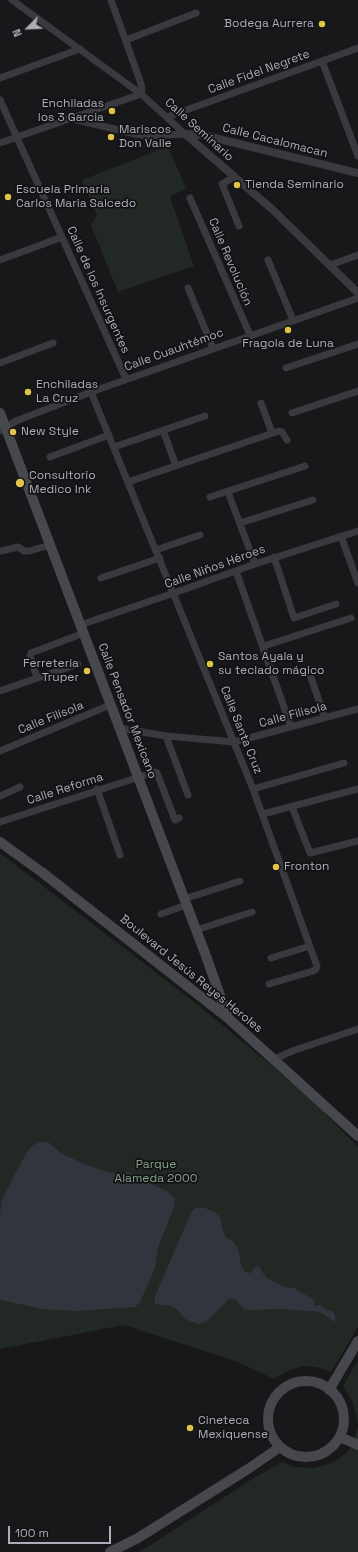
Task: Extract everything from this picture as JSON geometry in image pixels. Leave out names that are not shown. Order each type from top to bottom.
[{"type":"main road","name":"Calle Pensador Mexicano","points":[[0,413],[3,429],[50,545],[228,1018]]},
{"type":"main road","name":"Boulevard Jesús Reyes Heroles","points":[[0,842],[43,873],[228,1018],[358,1136]]},
{"type":"main road","points":[[330,1390],[358,1341]]},
{"type":"main road","points":[[312,1382],[321,1385],[330,1390],[340,1403],[343,1412],[343,1425],[340,1437],[327,1451],[313,1457],[295,1456],[280,1447],[271,1433],[268,1418],[272,1404],[284,1389],[292,1384],[312,1382]]},
{"type":"main road","points":[[340,1437],[358,1445]]},
{"type":"main road","points":[[110,1552],[138,1538],[248,1470],[280,1447]]},
{"type":"street","name":"Calle Seminario","points":[[12,0],[141,94],[234,178],[273,210],[358,293]]},
{"type":"street","points":[[0,144],[69,118],[141,94],[141,84],[111,0]]},
{"type":"street","points":[[126,40],[196,13]]},
{"type":"street","name":"Calle Fidel Negrete","points":[[167,117],[358,48]]},
{"type":"street","points":[[0,78],[80,49]]},
{"type":"street","points":[[322,61],[358,156]]},
{"type":"street","name":"Calle de los Insurgentes","points":[[0,100],[126,379]]},
{"type":"street","points":[[69,118],[149,136],[185,134]]},
{"type":"street","name":"Calle Cacalomacan","points":[[185,134],[215,138],[358,173]]},
{"type":"street","points":[[234,178],[222,184],[239,226]]},
{"type":"street","name":"Calle Revolución","points":[[190,198],[250,335]]},
{"type":"street","points":[[0,260],[62,237]]},
{"type":"street","points":[[330,264],[358,255]]},
{"type":"street","points":[[268,260],[294,320]]},
{"type":"street","points":[[188,288],[213,348]]},
{"type":"street","name":"Calle Cuauhtémoc","points":[[3,429],[16,421],[126,379],[358,298]]},
{"type":"street","points":[[0,363],[53,343]]},
{"type":"street","points":[[286,368],[358,344]]},
{"type":"street","name":"Calle Santa Cruz","points":[[91,392],[160,558],[263,814],[317,966],[316,969],[269,984]]},
{"type":"street","points":[[292,413],[358,392]]},
{"type":"street","points":[[261,403],[272,433]]},
{"type":"street","points":[[114,447],[205,416]]},
{"type":"street","points":[[163,430],[176,466]]},
{"type":"street","points":[[128,482],[272,433],[282,431],[287,440]]},
{"type":"street","points":[[50,456],[109,435]]},
{"type":"street","points":[[210,497],[305,466]]},
{"type":"street","points":[[228,492],[255,564]]},
{"type":"street","points":[[240,523],[313,500]]},
{"type":"street","name":"Calle Niños Héroes","points":[[38,678],[30,656],[31,653],[82,629],[236,570],[358,531]]},
{"type":"street","points":[[156,550],[200,535]]},
{"type":"street","points":[[341,536],[358,584]]},
{"type":"street","points":[[0,551],[18,547],[24,551],[29,551],[50,545]]},
{"type":"street","points":[[101,578],[160,558]]},
{"type":"street","points":[[274,558],[294,618],[336,604]]},
{"type":"street","points":[[236,570],[264,646],[291,727]]},
{"type":"street","points":[[264,646],[351,618]]},
{"type":"street","points":[[0,691],[78,664]]},
{"type":"street","points":[[309,672],[325,718]]},
{"type":"street","name":"Calle Filísola","points":[[0,751],[110,705]]},
{"type":"street","name":"Calle Filisola","points":[[119,728],[166,736],[234,742],[358,709]]},
{"type":"street","points":[[166,736],[188,794]]},
{"type":"street","points":[[253,789],[344,763]]},
{"type":"street","name":"Calle Reforma","points":[[0,822],[155,772],[157,773],[177,819]]},
{"type":"street","points":[[0,796],[20,787]]},
{"type":"street","points":[[263,814],[358,789]]},
{"type":"street","points":[[97,790],[120,855]]},
{"type":"street","points":[[292,807],[310,853],[358,841]]},
{"type":"street","points":[[161,914],[185,902],[240,881]]},
{"type":"street","points":[[196,930],[252,912]]},
{"type":"street","points":[[271,958],[310,946]]},
{"type":"street","points":[[274,1059],[295,1050],[358,1029]]},
{"type":"green space","points":[[168,146],[186,188],[170,197],[194,266],[118,292],[91,225],[97,215],[82,180]]},
{"type":"green space","name":"Parque Alameda 2000","points":[[0,853],[193,1001],[306,1094],[358,1147],[358,1327],[331,1372],[317,1367],[303,1366],[288,1371],[274,1379],[238,1362],[124,1325],[0,1349]]},
{"type":"green space","points":[[358,1360],[358,1424],[352,1400],[343,1386]]},
{"type":"green space","points":[[358,1426],[358,1552],[138,1552],[252,1479],[282,1462],[295,1467],[313,1468],[332,1463],[346,1453],[353,1443]]},
{"type":"shaded area","points":[[40,1142],[48,1142],[62,1154],[87,1165],[111,1173],[128,1172],[168,1192],[175,1198],[174,1207],[158,1247],[155,1268],[140,1302],[135,1307],[76,1311],[43,1309],[0,1300],[0,1214],[2,1199],[28,1150],[33,1145]]},
{"type":"shaded area","points":[[196,1208],[205,1208],[214,1212],[220,1217],[223,1231],[226,1237],[234,1242],[239,1252],[241,1265],[245,1272],[251,1273],[254,1268],[259,1266],[267,1278],[285,1287],[294,1288],[314,1300],[315,1306],[320,1305],[326,1310],[333,1311],[335,1322],[320,1312],[283,1309],[245,1310],[236,1300],[230,1298],[207,1321],[198,1324],[185,1319],[177,1309],[171,1306],[155,1304],[155,1296],[191,1213]]},
{"type":"place","name":"Bodega Aurrera","points":[[322,24]]},
{"type":"place","name":"Enchiladas los 3 Garcia","points":[[112,111]]},
{"type":"place","name":"Mariscos Don Valle","points":[[111,137]]},
{"type":"place","name":"Tienda Seminario","points":[[237,185]]},
{"type":"place","name":"Escuela Primaria Carlos Maria Salcedo","points":[[8,197]]},
{"type":"place","name":"Fragola de Luna","points":[[288,330]]},
{"type":"place","name":"Enchiladas La Cruz","points":[[28,392]]},
{"type":"place","name":"New Style","points":[[13,432]]},
{"type":"place","name":"Consultorio Medico Ink","points":[[20,483]]},
{"type":"place","name":"Santos Ayala y su teclado mágico","points":[[210,664]]},
{"type":"place","name":"Ferreteria Truper","points":[[87,671]]},
{"type":"place","name":"Fronton","points":[[276,867]]},
{"type":"place","name":"Cineteca Mexiquense","points":[[190,1428]]}]
